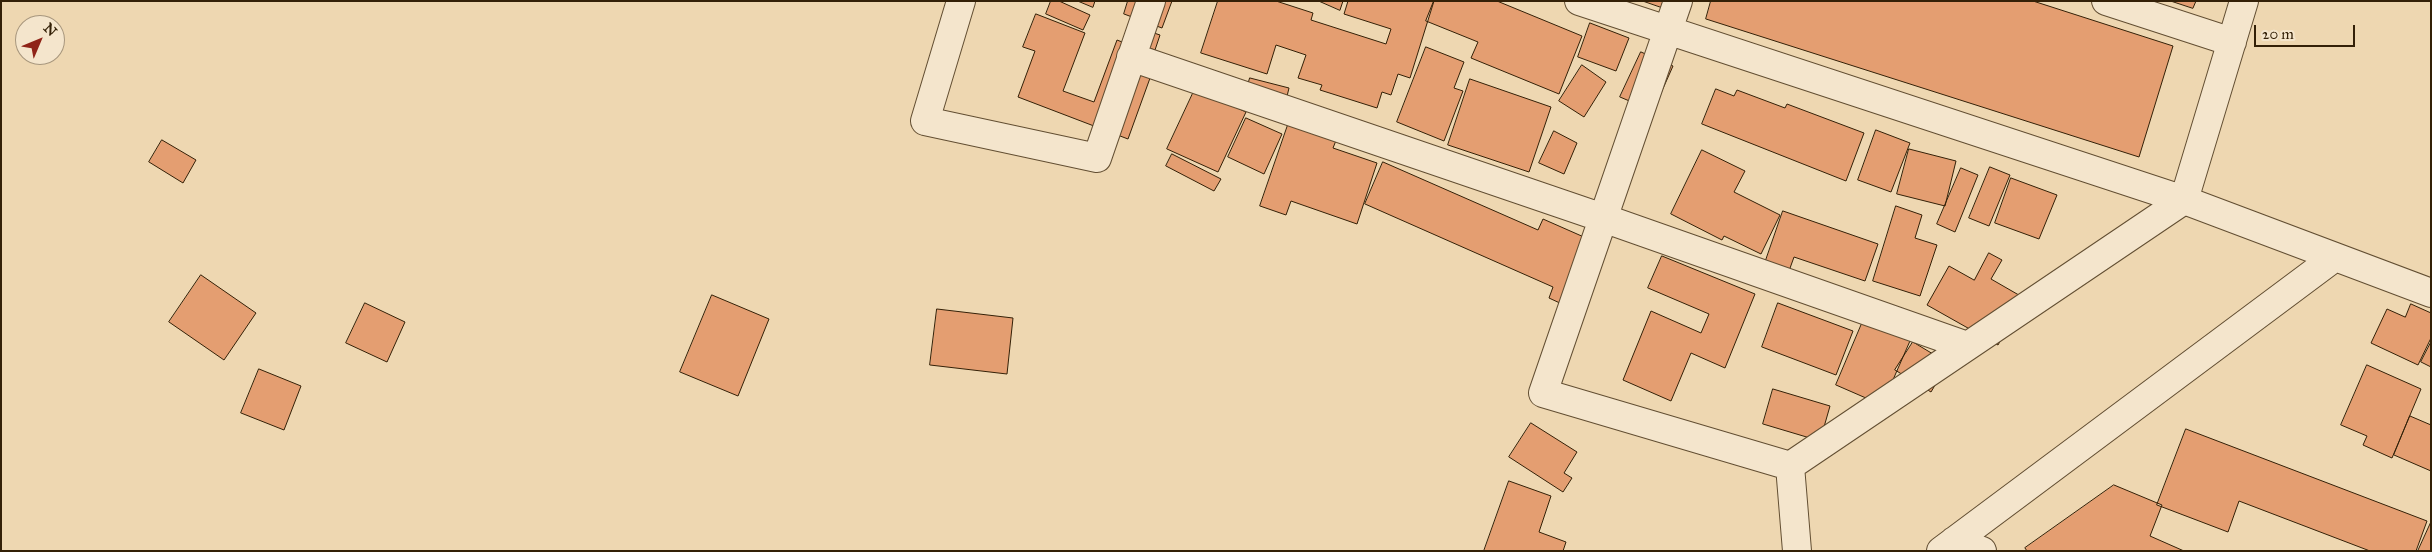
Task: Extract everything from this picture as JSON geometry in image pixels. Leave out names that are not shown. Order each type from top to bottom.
[{"type":"street","points":[[961,1],[925,121],[1096,158],[1151,1]]},
{"type":"street","points":[[1579,1],[1668,32],[2184,200],[2431,293]]},
{"type":"street","points":[[1678,1],[1543,393],[1790,466]]},
{"type":"street","points":[[2106,1],[2232,42]]},
{"type":"street","points":[[1790,466],[2184,200],[2244,1]]},
{"type":"street","points":[[1131,57],[1603,218],[1967,346]]},
{"type":"street","points":[[1947,546],[2335,257]]},
{"type":"street","points":[[1790,466],[1797,551]]},
{"type":"street","points":[[1947,546],[1982,551]]},
{"type":"building","points":[[1051,1],[1059,1],[1090,15],[1083,30],[1046,14]]},
{"type":"building","points":[[1078,1],[1095,1],[1093,7]]},
{"type":"building","points":[[1128,1],[1172,1],[1162,28],[1124,14]]},
{"type":"building","points":[[1218,1],[1276,1],[1313,13],[1311,20],[1386,44],[1391,29],[1344,14],[1348,1],[1434,1],[1410,78],[1398,74],[1391,95],[1382,92],[1377,108],[1320,90],[1322,85],[1298,78],[1306,55],[1276,45],[1267,74],[1201,53]]},
{"type":"building","points":[[1319,1],[1343,1],[1340,10]]},
{"type":"building","points":[[1434,1],[1497,1],[1582,36],[1559,94],[1471,58],[1478,42],[1426,21]]},
{"type":"building","points":[[1643,1],[1663,1],[1661,7]]},
{"type":"building","points":[[1711,1],[2033,1],[2173,46],[2139,157],[1706,19]]},
{"type":"building","points":[[2171,1],[2196,1],[2193,8]]},
{"type":"building","points":[[1036,14],[1085,33],[1063,91],[1094,102],[1117,40],[1158,56],[1128,139],[1018,97],[1035,51],[1023,47]]},
{"type":"building","points":[[1590,23],[1629,38],[1616,71],[1578,57]]},
{"type":"building","points":[[1136,27],[1160,35],[1155,50],[1131,43]]},
{"type":"building","points":[[1426,47],[1464,62],[1454,88],[1463,91],[1444,141],[1397,122]]},
{"type":"building","points":[[1641,52],[1673,66],[1653,111],[1620,97]]},
{"type":"building","points":[[1582,65],[1606,82],[1584,117],[1559,101]]},
{"type":"building","points":[[1250,78],[1289,88],[1282,117],[1242,106]]},
{"type":"building","points":[[1470,79],[1551,107],[1529,172],[1448,145]]},
{"type":"building","points":[[1195,89],[1246,112],[1218,172],[1167,149]]},
{"type":"building","points":[[1716,89],[1734,96],[1737,90],[1785,108],[1787,104],[1864,133],[1846,181],[1702,124]]},
{"type":"building","points":[[1246,118],[1282,134],[1264,174],[1228,157]]},
{"type":"building","points":[[1289,122],[1337,138],[1333,148],[1377,163],[1357,224],[1291,201],[1286,215],[1260,206]]},
{"type":"building","points":[[1876,130],[1910,143],[1891,192],[1858,180]]},
{"type":"building","points":[[1554,131],[1577,143],[1564,174],[1539,163]]},
{"type":"building","points":[[162,140],[196,160],[183,183],[149,162]]},
{"type":"building","points":[[1909,149],[1956,161],[1945,206],[1897,194]]},
{"type":"building","points":[[1702,150],[1745,171],[1734,192],[1780,215],[1761,254],[1724,236],[1722,240],[1671,214]]},
{"type":"building","points":[[1172,154],[1221,179],[1214,191],[1166,166]]},
{"type":"building","points":[[1383,162],[1538,230],[1543,219],[1602,245],[1575,310],[1549,298],[1553,287],[1365,204]]},
{"type":"building","points":[[1990,167],[2010,175],[1989,226],[1969,218]]},
{"type":"building","points":[[1961,168],[1978,175],[1955,232],[1937,224]]},
{"type":"building","points":[[2011,178],[2057,195],[2039,239],[1995,223]]},
{"type":"building","points":[[1896,206],[1922,215],[1915,238],[1937,245],[1920,296],[1873,281]]},
{"type":"building","points":[[1783,211],[1878,244],[1865,281],[1794,257],[1789,271],[1765,263]]},
{"type":"building","points":[[1989,253],[2002,260],[1991,279],[2024,298],[1998,345],[1927,305],[1949,266],[1974,280]]},
{"type":"building","points":[[1662,256],[1755,294],[1725,368],[1691,353],[1671,401],[1623,380],[1651,311],[1701,333],[1709,314],[1648,288]]},
{"type":"building","points":[[201,275],[256,313],[224,360],[169,322]]},
{"type":"building","points":[[712,295],[769,319],[738,396],[680,372]]},
{"type":"building","points":[[365,303],[405,322],[387,362],[346,343]]},
{"type":"building","points":[[1778,303],[1853,331],[1836,375],[1762,347]]},
{"type":"building","points":[[2411,304],[2431,313],[2431,338],[2418,365],[2371,343],[2387,309],[2405,317]]},
{"type":"building","points":[[937,309],[1013,318],[1007,374],[930,365]]},
{"type":"building","points":[[1866,314],[1913,334],[1882,405],[1836,385]]},
{"type":"building","points":[[1913,342],[1948,363],[1931,392],[1895,370]]},
{"type":"building","points":[[2431,342],[2431,367],[2421,362]]},
{"type":"building","points":[[2367,365],[2421,389],[2392,458],[2363,445],[2367,436],[2341,425]]},
{"type":"building","points":[[259,369],[301,386],[284,430],[241,413]]},
{"type":"building","points":[[1773,389],[1830,406],[1820,441],[1763,424]]},
{"type":"building","points":[[2410,416],[2431,425],[2431,471],[2394,455]]},
{"type":"building","points":[[1531,423],[1577,452],[1564,473],[1572,478],[1563,492],[1509,457]]},
{"type":"building","points":[[2186,429],[2427,521],[2416,551],[2370,551],[2239,501],[2228,532],[2157,505]]},
{"type":"building","points":[[1509,481],[1551,496],[1539,532],[1566,542],[1563,551],[1484,551]]},
{"type":"building","points":[[2114,485],[2162,505],[2150,536],[2184,551],[2027,551],[2025,548]]},
{"type":"building","points":[[2431,522],[2431,551],[2418,551]]}]
